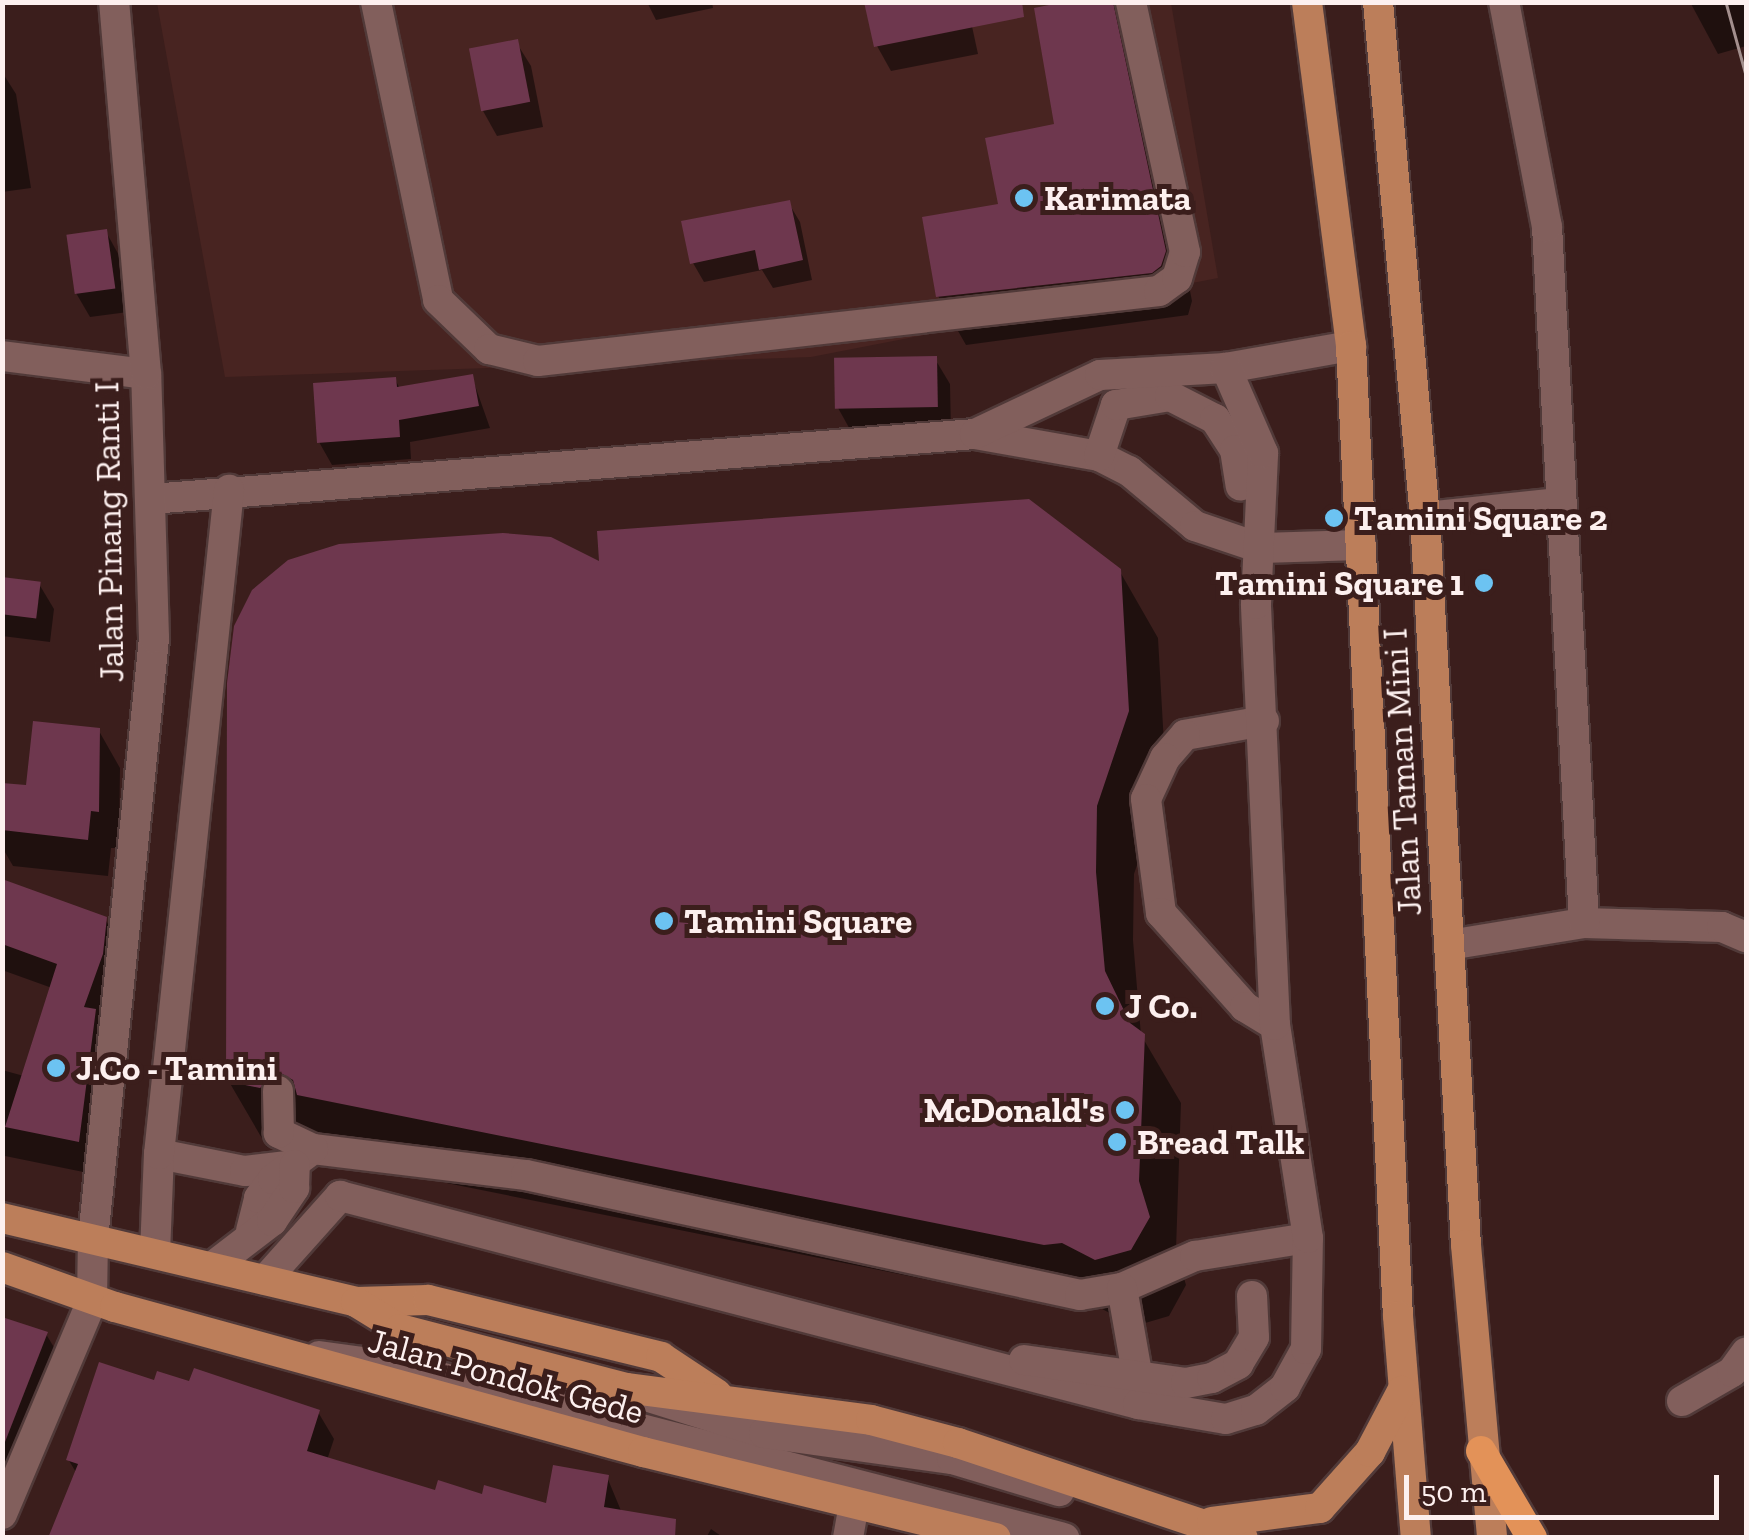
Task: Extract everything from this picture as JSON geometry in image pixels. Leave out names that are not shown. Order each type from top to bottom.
[{"type":"highway","points":[[1482,1451],[1532,1538]]},
{"type":"main road","name":"Jalan Taman Mini I","points":[[1307,2],[1351,346],[1403,1389],[1416,1538]]},
{"type":"main road","name":"Jalan Taman Mini I","points":[[1382,3],[1426,516],[1482,1451],[1492,1538]]},
{"type":"main road","name":"Jalan Pondok Gede","points":[[2,1218],[356,1302],[428,1300],[661,1357],[720,1397]]},
{"type":"main road","name":"Jalan Pondok Gede","points":[[2,1267],[92,1300],[287,1355],[996,1538]]},
{"type":"main road","name":"Jalan Pondok Gede","points":[[356,1302],[400,1329],[626,1388],[720,1397],[888,1424],[1202,1530],[1242,1538]]},
{"type":"main road","points":[[1202,1530],[1320,1508],[1370,1452],[1403,1389]]},
{"type":"street","name":"Jalan Pinang Ranti I","points":[[92,1300],[92,1239],[154,638],[146,374],[114,2]]},
{"type":"street","points":[[376,2],[438,300],[488,349],[538,360],[1158,290],[1177,278],[1185,252],[1131,2]]},
{"type":"street","points":[[1504,2],[1546,227],[1558,503],[1584,923]]},
{"type":"street","points":[[975,434],[1100,375],[1226,368],[1351,346]]},
{"type":"street","points":[[2,356],[146,374]]},
{"type":"street","points":[[265,1280],[340,1196],[1138,1404],[1226,1418],[1256,1410],[1285,1388],[1306,1349],[1308,1238],[1275,1025],[1260,548],[1263,453],[1226,368]]},
{"type":"street","points":[[1099,456],[1116,405],[1170,396],[1215,419],[1235,450],[1241,486]]},
{"type":"street","points":[[151,499],[975,434],[1099,456],[1130,471],[1195,526],[1260,548],[1361,545]]},
{"type":"street","points":[[155,1253],[160,1154],[229,490]]},
{"type":"street","points":[[1426,516],[1558,503]]},
{"type":"street","points":[[1264,721],[1185,735],[1164,758],[1146,799],[1152,879],[1162,913],[1245,1007],[1275,1025]]},
{"type":"street","points":[[1450,945],[1584,923],[1722,928],[1746,936]]},
{"type":"street","points":[[278,1091],[279,1133],[304,1157]]},
{"type":"street","points":[[160,1154],[244,1171],[304,1157],[526,1175],[1080,1296],[1122,1288],[1195,1256],[1308,1238]]},
{"type":"street","points":[[212,1267],[251,1231],[259,1198],[304,1157]]},
{"type":"street","points":[[1122,1288],[1137,1373]]},
{"type":"street","points":[[968,1360],[1050,1360],[1186,1383],[1238,1364],[1254,1337],[1252,1296]]},
{"type":"street","points":[[2,1514],[92,1300]]},
{"type":"street","points":[[1682,1401],[1732,1372],[1746,1353]]},
{"type":"street","points":[[287,1355],[405,1368],[1064,1538]]},
{"type":"street","points":[[626,1388],[764,1433],[952,1459],[1202,1530]]},
{"type":"street","points":[[848,1538],[854,1504]]},
{"type":"shaded area","points":[[157,3],[1171,3],[1218,278],[811,357],[225,377]]},
{"type":"building","points":[[864,2],[1022,2],[1024,17],[874,47]]},
{"type":"building","points":[[1064,2],[1113,2],[1166,251],[1161,266],[1152,273],[936,297],[922,217],[998,204],[985,138],[1054,124],[1034,8]]},
{"type":"building","points":[[518,39],[530,102],[481,111],[469,49]]},
{"type":"building","points":[[790,200],[803,260],[759,270],[755,250],[690,264],[681,221]]},
{"type":"building","points":[[107,229],[115,288],[75,294],[66,235]]},
{"type":"building","points":[[937,356],[938,407],[835,409],[834,358]]},
{"type":"building","points":[[473,374],[479,406],[399,420],[400,437],[317,443],[313,383],[396,377],[397,387]]},
{"type":"building","name":"Tamini Square","points":[[1029,499],[1121,569],[1129,711],[1097,806],[1096,872],[1105,971],[1130,1023],[1145,1034],[1139,1181],[1150,1217],[1131,1250],[1095,1260],[1062,1243],[1044,1245],[297,1095],[293,1080],[279,1072],[260,1088],[226,1081],[227,683],[234,626],[252,590],[288,560],[339,544],[503,533],[551,537],[599,561],[597,531]]},
{"type":"building","points":[[2,577],[41,582],[36,618],[2,614]]},
{"type":"building","points":[[33,721],[100,728],[99,812],[91,811],[88,840],[2,830],[2,783],[26,785]]},
{"type":"building","points":[[2,879],[107,917],[103,954],[84,1007],[96,1009],[79,1142],[5,1127],[57,964],[2,944]]},
{"type":"building","points":[[2,1317],[48,1332],[5,1442],[2,1442]]},
{"type":"building","points":[[99,1362],[154,1380],[157,1371],[189,1381],[194,1368],[320,1410],[307,1451],[435,1490],[438,1480],[482,1494],[484,1485],[546,1503],[553,1465],[609,1475],[604,1507],[676,1519],[675,1538],[48,1538],[78,1464],[66,1460]]},
{"type":"tram line","points":[[1726,2],[1746,75]]},
{"type":"place","name":"Karimata","points":[[1024,198]]},
{"type":"place","name":"Tamini Square 2","points":[[1334,518]]},
{"type":"place","name":"Tamini Square 1","points":[[1484,583]]},
{"type":"place","name":"Tamini Square","points":[[664,921]]},
{"type":"place","name":"J Co.","points":[[1105,1006]]},
{"type":"place","name":"J.Co - Tamini","points":[[56,1068]]},
{"type":"place","name":"McDonald's","points":[[1125,1110]]},
{"type":"place","name":"Bread Talk","points":[[1117,1142]]}]
